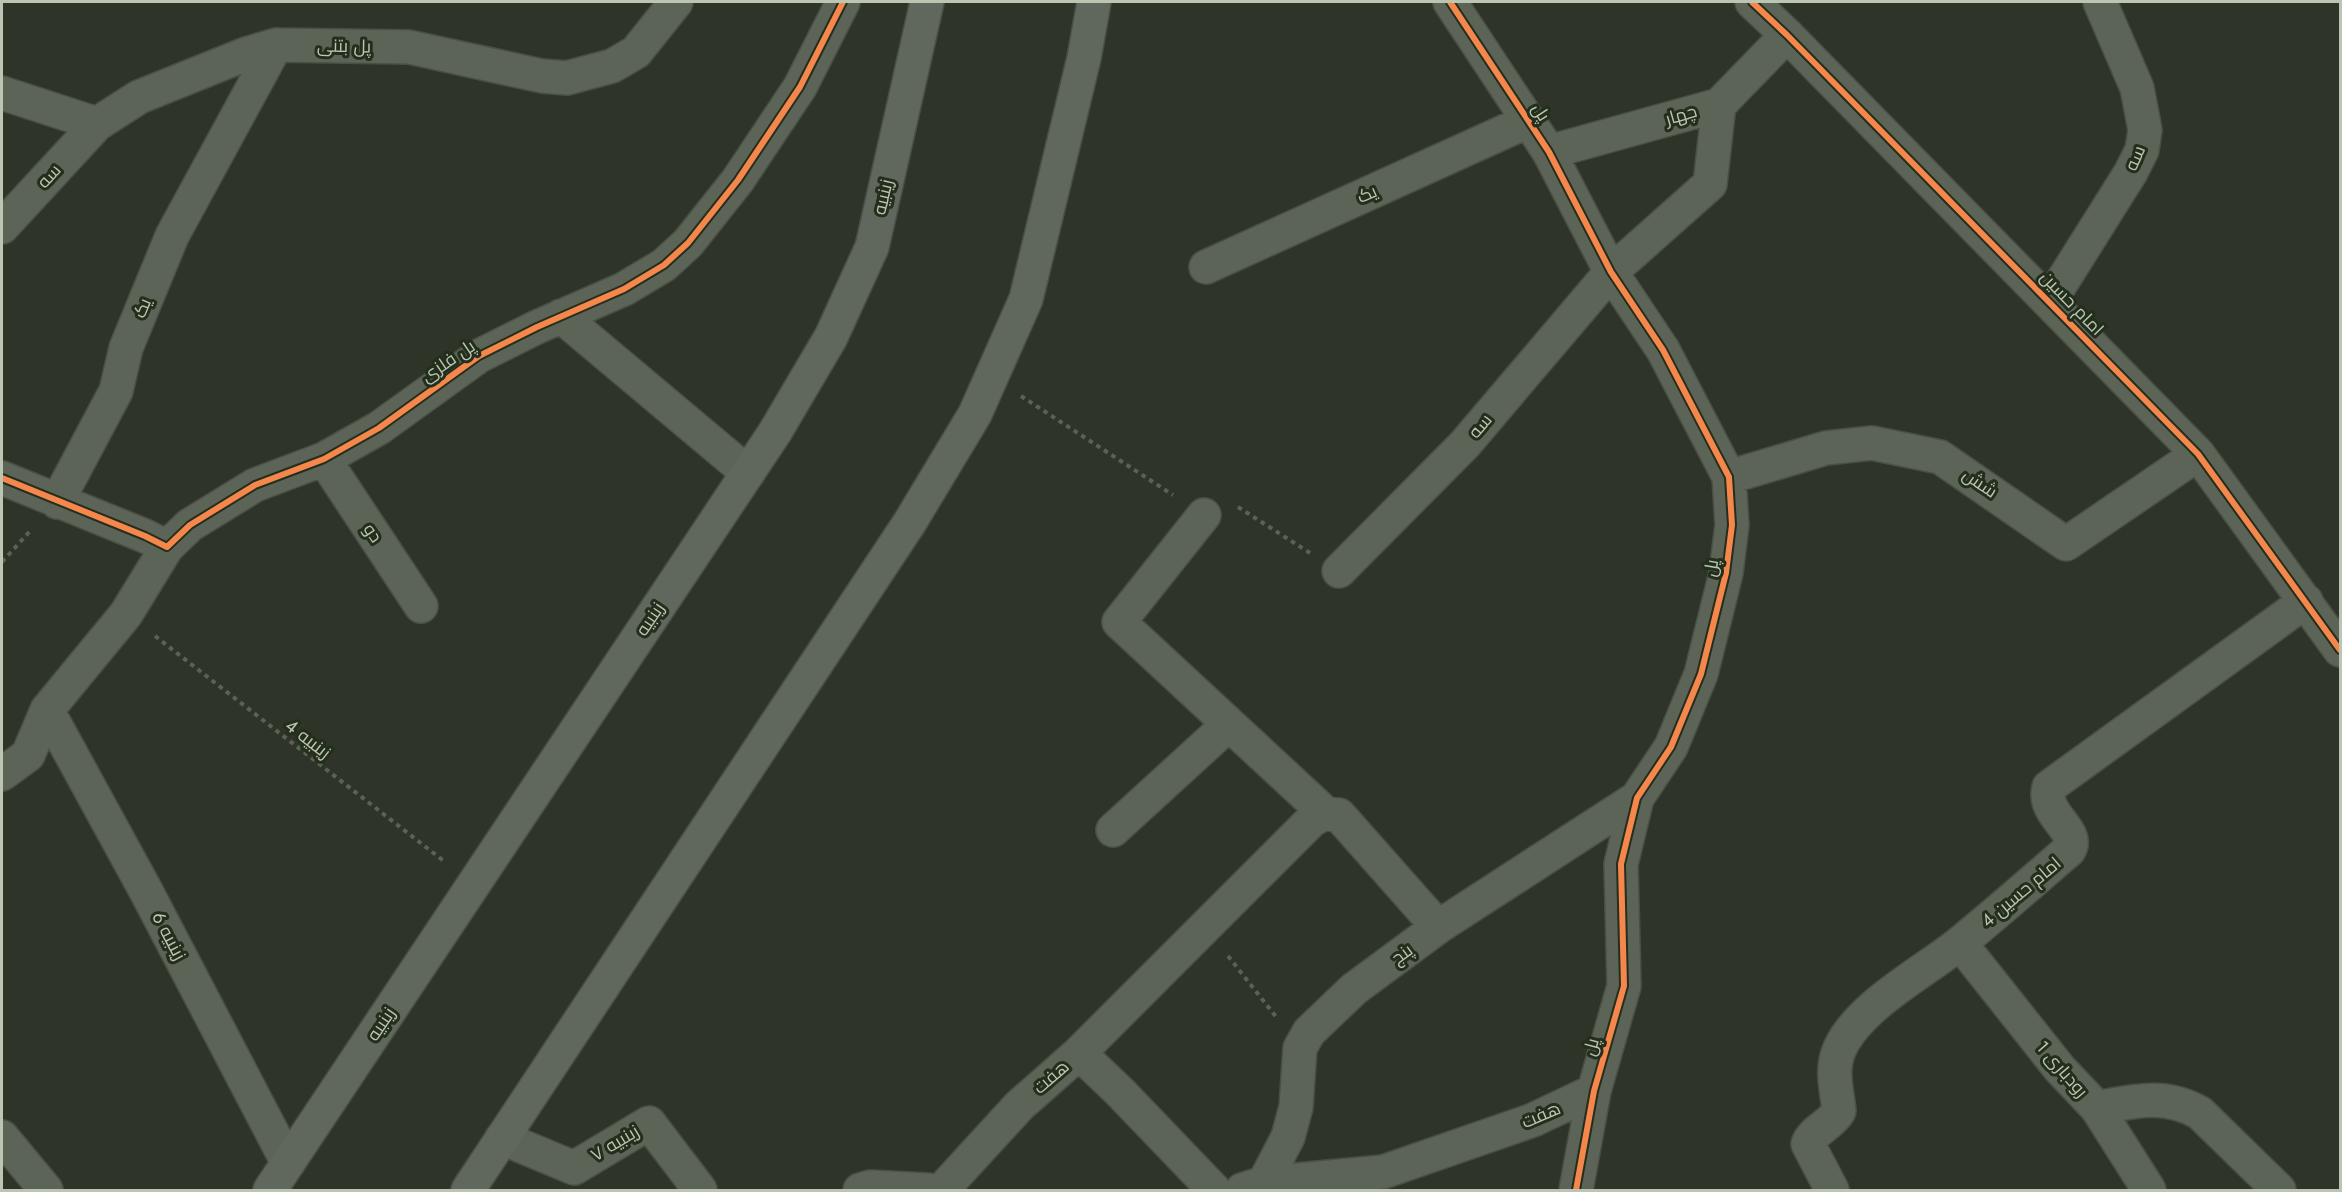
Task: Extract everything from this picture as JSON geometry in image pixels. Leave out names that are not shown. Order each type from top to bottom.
[{"type":"main road","name":"زینبیه","points":[[270,1191],[775,432],[831,337],[872,247],[927,2]]},
{"type":"main road","points":[[468,1191],[910,522],[975,414],[1026,299],[1084,58],[1094,2]]},
{"type":"street","name":"پل بتنی","points":[[97,124],[139,97],[246,54],[276,45],[409,47],[542,76],[567,78],[612,66],[636,52],[676,2]]},
{"type":"street","name":"پل فلزی","points":[[2,774],[28,755],[47,710],[126,614],[167,547],[190,525],[255,485],[324,459],[379,428],[479,356],[561,316],[624,289],[664,265],[688,243],[738,180],[800,87],[843,2]]},
{"type":"street","name":"پل","points":[[1450,2],[1549,152],[1611,272],[1663,350],[1729,477],[1732,525],[1726,573],[1701,674],[1671,747],[1637,798],[1621,864],[1623,986],[1594,1091],[1576,1191]]},
{"type":"street","name":"امام حسین","points":[[1752,2],[2050,301],[2198,454],[2340,650]]},
{"type":"street","name":"سه","points":[[2050,301],[2131,172],[2142,150],[2145,130],[2137,88],[2100,2]]},
{"type":"street","name":"چهار","points":[[1549,152],[1719,105],[1787,35]]},
{"type":"street","name":"یک","points":[[57,502],[116,391],[126,348],[172,236],[276,45]]},
{"type":"street","points":[[2,93],[97,124]]},
{"type":"street","name":"سه","points":[[1339,571],[1465,444],[1611,272],[1710,184],[1719,105]]},
{"type":"street","name":"یک","points":[[1206,267],[1528,121]]},
{"type":"street","name":"سه","points":[[2,228],[97,124]]},
{"type":"street","points":[[561,316],[748,473]]},
{"type":"street","name":"شش","points":[[1729,477],[1826,448],[1872,443],[1929,454],[1940,457],[1967,474],[2066,544],[2198,454]]},
{"type":"street","name":"دو","points":[[324,459],[421,606]]},
{"type":"street","points":[[2,478],[167,547]]},
{"type":"street","points":[[1204,515],[1119,622],[1325,813],[1339,815],[1438,927]]},
{"type":"street","name":"امام حسین 4","points":[[1832,1191],[1808,1144],[1810,1137],[1827,1126],[1839,1111],[1833,1079],[1840,1047],[1867,1011],[1960,943],[2069,850],[2072,845],[2071,836],[2050,806],[2046,796],[2049,786],[2306,602]]},
{"type":"street","name":"زینبیه 6","points":[[47,710],[146,891],[288,1163]]},
{"type":"street","points":[[1113,830],[1228,724]]},
{"type":"street","name":"پنج","points":[[1300,1047],[1309,1032],[1354,989],[1438,927],[1637,798]]},
{"type":"street","points":[[1079,1053],[1312,820],[1325,813]]},
{"type":"street","name":"رودباری 1","points":[[1960,943],[2060,1069],[2097,1108],[2133,1101],[2164,1100],[2185,1104],[2200,1113],[2279,1191]]},
{"type":"street","points":[[1259,1188],[1288,1137],[1293,1117],[1300,1047]]},
{"type":"street","name":"هفت","points":[[942,1191],[1019,1106],[1079,1053],[1120,1092],[1214,1191]]},
{"type":"street","name":"هفت","points":[[1259,1188],[1383,1172],[1533,1120],[1594,1091]]},
{"type":"street","points":[[2097,1108],[2149,1191]]},
{"type":"street","name":"زینبیه ۷","points":[[502,1138],[574,1168],[649,1122],[700,1191]]},
{"type":"street","points":[[2,1137],[46,1191]]},
{"type":"street","points":[[860,1191],[870,1187],[928,1191]]},
{"type":"path","points":[[992,377],[1204,515],[1232,504],[1339,571]]},
{"type":"path","points":[[2,562],[57,502]]},
{"type":"path","points":[[1205,927],[1300,1047]]},
{"type":"cycle path","points":[[2,478],[167,547],[190,525],[255,485],[324,459],[379,428],[479,356],[537,327],[624,289],[664,265],[688,243],[738,180],[800,87],[843,2]]},
{"type":"cycle path","points":[[1450,2],[1549,152],[1611,272],[1663,350],[1729,477],[1732,525],[1726,573],[1701,674],[1671,747],[1637,798],[1621,864],[1624,986],[1594,1091],[1576,1190]]},
{"type":"cycle path","points":[[1752,2],[2198,454],[2340,650]]}]
